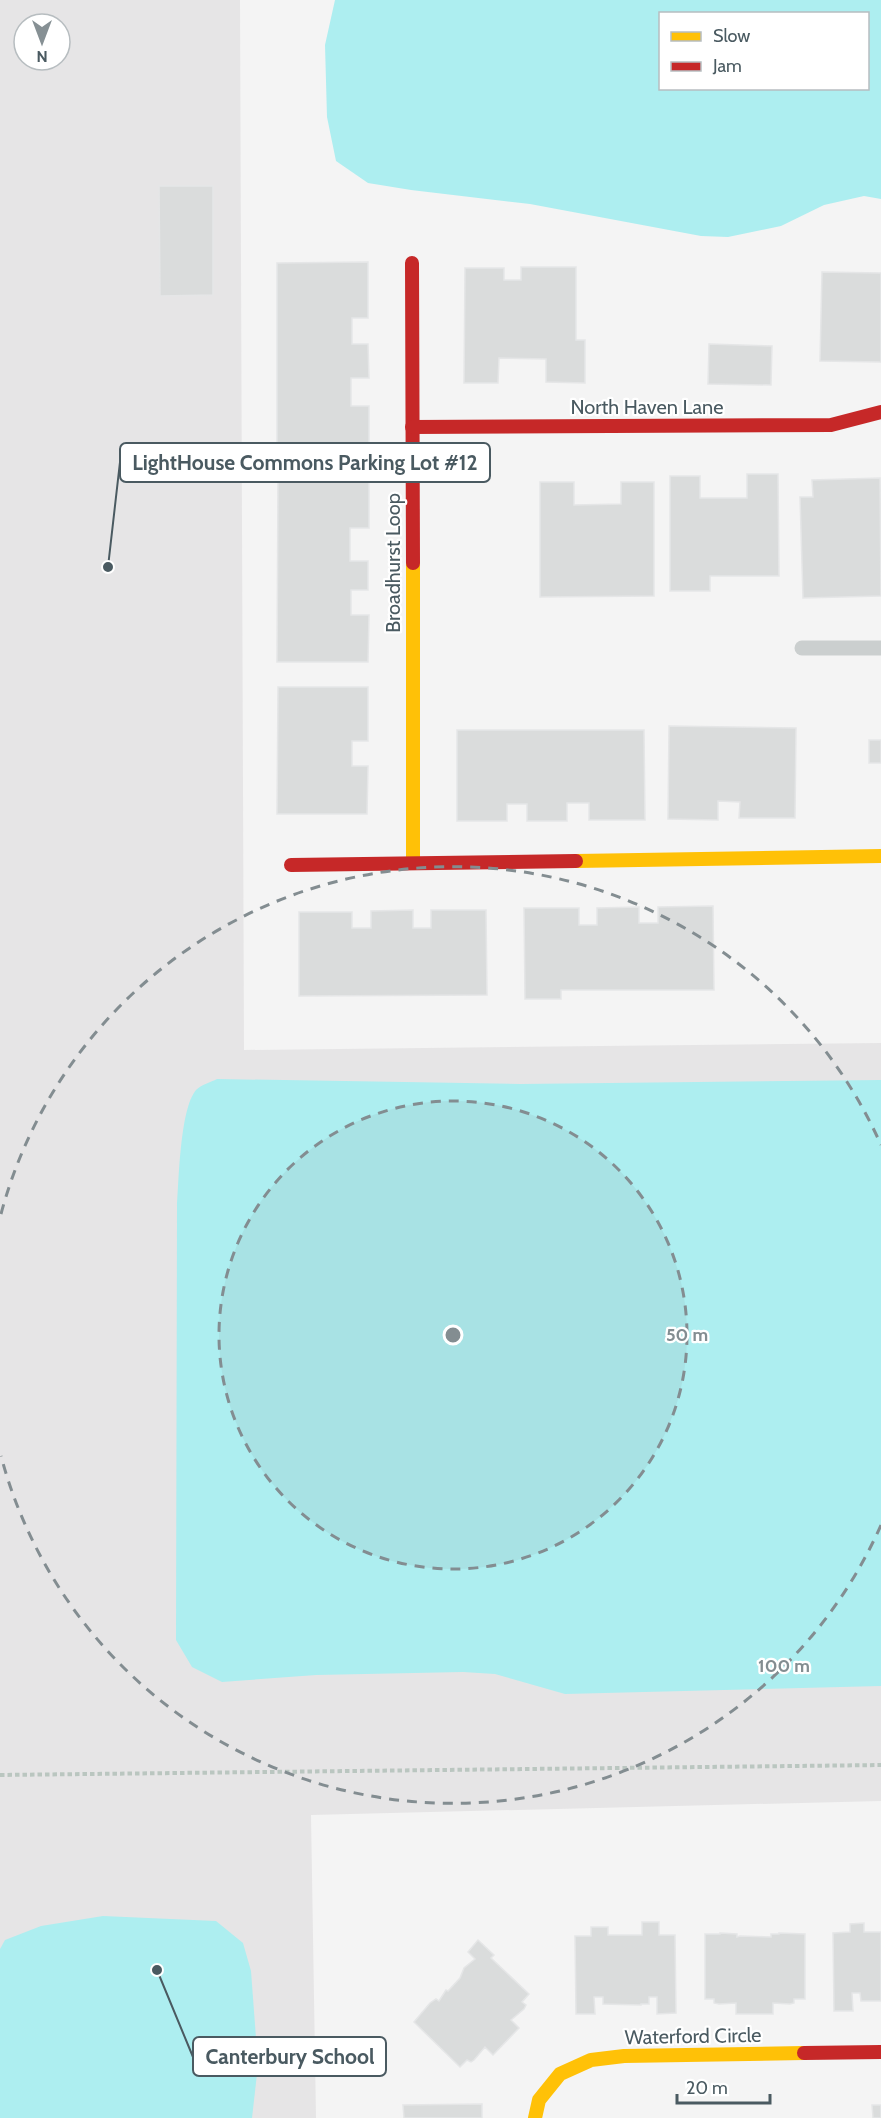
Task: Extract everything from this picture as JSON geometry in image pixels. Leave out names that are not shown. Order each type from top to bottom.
[{"type":"street","name":"Broadhurst Loop","points":[[412,263],[413,863]]},
{"type":"street","name":"North Haven Lane","points":[[412,427],[831,425],[881,412]]},
{"type":"street","points":[[291,865],[881,856]]},
{"type":"street","name":"Waterford Circle","points":[[535,2118],[539,2100],[560,2074],[591,2060],[624,2056],[881,2052]]},
{"type":"lane","points":[[802,648],[881,648]]},
{"type":"path","points":[[0,1775],[881,1765]]},
{"type":"shaded area","points":[[0,0],[240,0],[244,1050],[881,1043],[881,1801],[311,1815],[316,2118],[0,2118]]},
{"type":"water","points":[[335,0],[881,0],[881,199],[864,196],[824,205],[781,226],[728,237],[701,236],[530,204],[368,183],[336,161],[327,117],[325,45]]},
{"type":"water","points":[[217,1079],[520,1084],[881,1080],[881,1686],[565,1694],[495,1674],[463,1672],[316,1675],[222,1682],[192,1667],[176,1640],[177,1206],[183,1128],[191,1099],[198,1088]]},
{"type":"water","points":[[103,1916],[216,1921],[243,1943],[251,1971],[258,2065],[252,2118],[0,2118],[0,1949],[5,1940],[41,1926]]},
{"type":"building","points":[[159,186],[213,186],[213,295],[160,296]]},
{"type":"building","points":[[368,262],[368,318],[352,318],[352,344],[368,344],[369,378],[351,378],[351,406],[369,406],[369,450],[277,450],[277,263]]},
{"type":"building","points":[[521,267],[576,267],[576,340],[585,340],[585,383],[546,382],[546,359],[499,358],[498,383],[464,383],[465,268],[504,268],[504,280],[521,280]]},
{"type":"building","points":[[822,272],[881,273],[881,362],[820,361]]},
{"type":"building","points":[[709,344],[772,346],[771,385],[708,384]]},
{"type":"building","points":[[747,474],[778,474],[779,576],[710,576],[710,591],[670,591],[670,476],[700,476],[700,498],[747,498]]},
{"type":"building","points":[[278,475],[369,475],[369,528],[350,528],[350,561],[368,561],[368,590],[351,590],[351,615],[369,615],[368,662],[277,662]]},
{"type":"building","points":[[880,478],[881,596],[803,598],[800,497],[813,497],[812,480]]},
{"type":"building","points":[[540,482],[574,482],[574,505],[621,504],[621,482],[654,482],[654,596],[540,597]]},
{"type":"building","points":[[278,687],[368,687],[368,741],[352,741],[352,766],[368,766],[367,814],[277,814]]},
{"type":"building","points":[[669,726],[796,728],[795,818],[739,818],[740,802],[718,801],[718,820],[668,819]]},
{"type":"building","points":[[457,730],[644,730],[645,820],[589,820],[589,803],[567,803],[567,821],[527,821],[527,804],[507,804],[507,821],[457,821]]},
{"type":"building","points":[[869,740],[881,740],[881,763],[869,763]]},
{"type":"building","points":[[713,906],[714,990],[561,990],[561,999],[525,999],[524,908],[579,908],[579,925],[597,925],[597,908],[639,907],[639,923],[658,923],[658,907]]},
{"type":"building","points":[[413,910],[413,928],[431,928],[431,910],[486,910],[487,995],[299,996],[299,912],[352,912],[352,928],[371,928],[371,911]]},
{"type":"building","points":[[642,1922],[659,1922],[659,1935],[675,1935],[676,2013],[657,2014],[657,1997],[649,1997],[649,2004],[641,2005],[603,2004],[603,1997],[594,1997],[595,2014],[576,2014],[575,1936],[591,1936],[591,1927],[608,1927],[608,1935],[642,1935]]},
{"type":"building","points":[[864,1923],[864,1932],[881,1932],[881,2001],[861,2001],[860,1993],[852,1993],[853,2011],[834,2011],[833,1933],[850,1932],[850,1924]]},
{"type":"building","points":[[779,1933],[805,1934],[805,1999],[794,1999],[794,2003],[790,2004],[773,2003],[773,2014],[736,2014],[736,2003],[719,2004],[714,2003],[714,1999],[705,1999],[705,1934],[737,1934],[737,1937],[771,1937],[771,1934]]},
{"type":"building","points":[[478,1940],[494,1955],[491,1958],[529,1994],[522,2002],[526,2005],[524,2009],[511,2020],[519,2028],[493,2055],[485,2047],[474,2060],[471,2062],[467,2060],[460,2067],[414,2022],[430,2003],[436,1999],[439,2001],[446,1990],[448,1991],[460,1978],[464,1968],[475,1959],[468,1952]]},
{"type":"building","points":[[482,2104],[482,2118],[404,2118],[403,2105]]},
{"type":"building","points":[[872,2105],[881,2105],[881,2118],[873,2118]]},
{"type":"traffic: slow","points":[[413,563],[413,863]]},
{"type":"traffic: slow","points":[[576,861],[881,856]]},
{"type":"traffic: slow","points":[[535,2118],[539,2100],[560,2074],[591,2060],[624,2056],[804,2053]]},
{"type":"traffic: jam","points":[[412,263],[413,563]]},
{"type":"traffic: jam","points":[[412,427],[831,425],[881,412]]},
{"type":"traffic: jam","points":[[291,865],[576,861]]},
{"type":"traffic: jam","points":[[804,2053],[881,2052]]},
{"type":"place","name":"LightHouse Commons Parking Lot #12","points":[[108,567]]},
{"type":"place","name":"Canterbury School","points":[[157,1970]]}]
